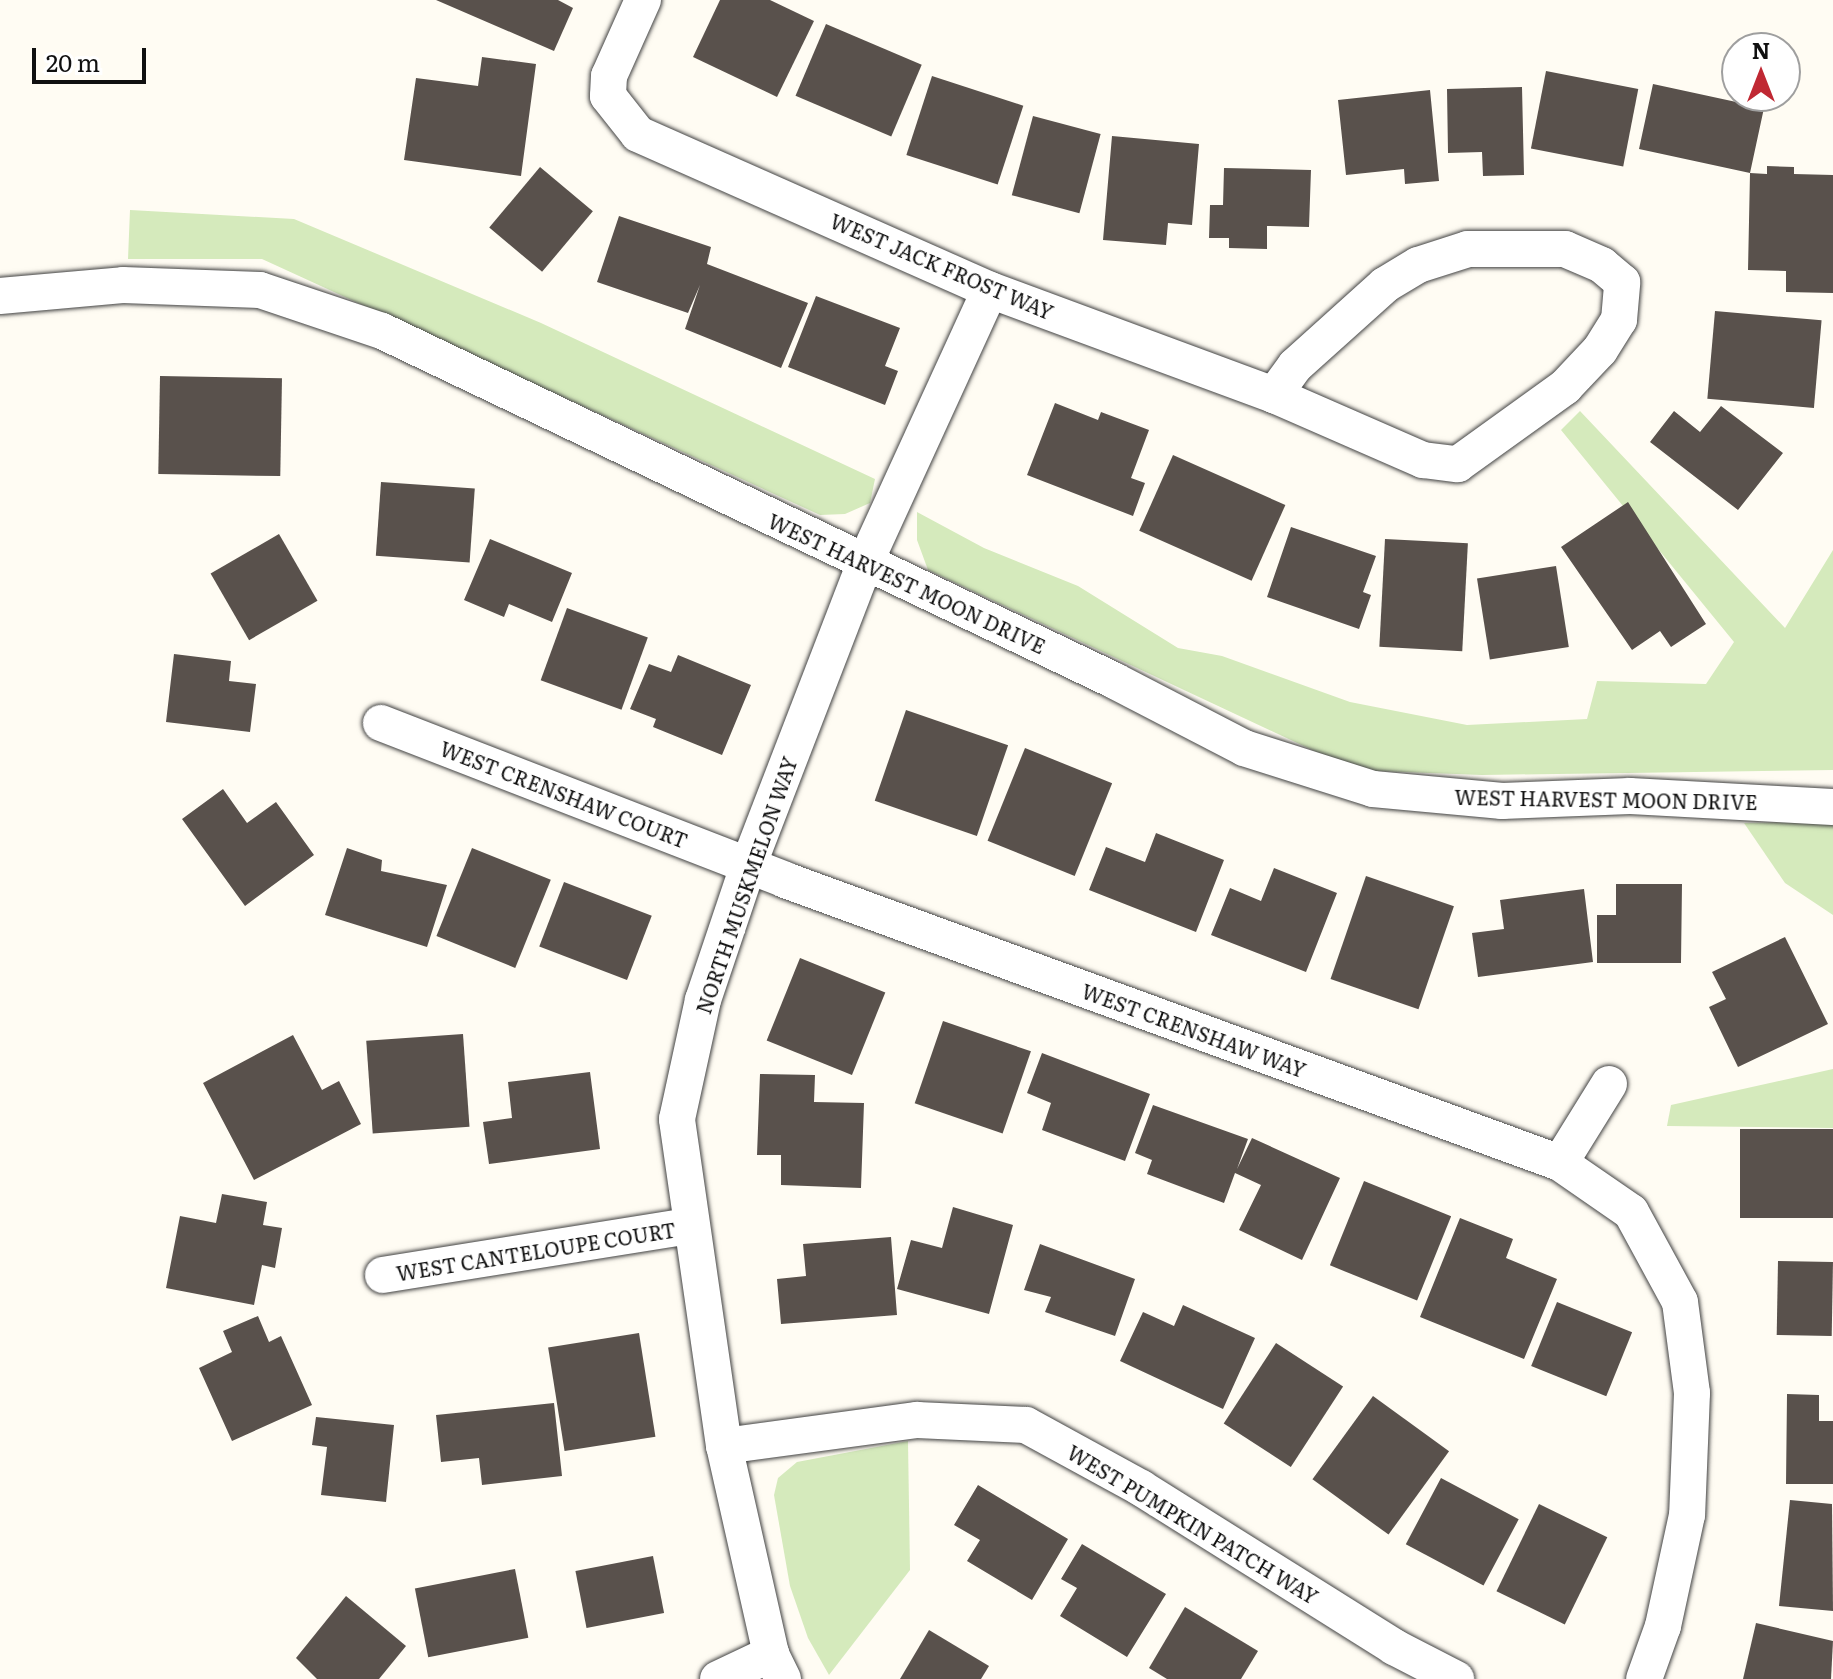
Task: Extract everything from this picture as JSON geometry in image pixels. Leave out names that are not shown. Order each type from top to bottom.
[{"type":"street","name":"WEST JACK FROST WAY","points":[[643,0],[609,76],[608,96],[638,134],[990,290],[1274,395],[1423,460],[1458,464],[1528,418],[1600,350],[1619,320],[1622,282],[1602,265],[1565,249],[1468,249],[1418,265],[1385,285],[1295,366],[1274,395]]},
{"type":"street","name":"WEST HARVEST MOON DRIVE","points":[[0,296],[123,285],[260,290],[382,331],[864,565],[1115,681],[1244,748],[1373,789],[1502,801],[1630,796],[1833,807]]},
{"type":"street","name":"NORTH MUSKMELON WAY","points":[[777,1667],[724,1446],[689,1226],[677,1119],[703,1000],[748,866],[864,565],[990,290]]},
{"type":"street","name":"WEST CRENSHAW COURT","points":[[381,723],[748,866]]},
{"type":"street","name":"WEST CRENSHAW WAY","points":[[748,866],[1560,1163],[1631,1212],[1680,1302],[1692,1393],[1687,1515],[1663,1626],[1644,1679]]},
{"type":"street","points":[[1560,1163],[1609,1084]]},
{"type":"street","name":"WEST CANTELOUPE COURT","points":[[383,1275],[689,1226]]},
{"type":"street","name":"WEST PUMPKIN PATCH WAY","points":[[724,1446],[917,1420],[1026,1425],[1141,1488],[1394,1647],[1456,1679]]},
{"type":"street","points":[[718,1679],[777,1667]]},
{"type":"green space","points":[[130,210],[294,219],[541,323],[875,479],[870,503],[845,514],[820,515],[262,259],[128,259]]},
{"type":"green space","points":[[1580,411],[1785,628],[1833,550],[1833,770],[1482,775],[1376,771],[1325,756],[928,570],[917,540],[917,512],[984,548],[1078,586],[1178,648],[1222,656],[1350,702],[1467,725],[1587,719],[1597,681],[1706,684],[1734,642],[1561,430]]},
{"type":"green space","points":[[1833,821],[1833,915],[1785,883],[1744,823]]},
{"type":"green space","points":[[1833,1069],[1833,1128],[1667,1126],[1671,1105]]},
{"type":"green space","points":[[908,1441],[910,1570],[829,1675],[808,1638],[790,1586],[774,1495],[778,1478],[797,1462]]},
{"type":"building","points":[[436,0],[558,0],[573,8],[554,51]]},
{"type":"building","points":[[720,0],[770,0],[814,21],[777,97],[693,57]]},
{"type":"building","points":[[826,24],[922,65],[891,136],[796,96]]},
{"type":"building","points":[[482,57],[536,64],[521,176],[404,160],[416,78],[478,86]]},
{"type":"building","points":[[1546,71],[1638,89],[1623,166],[1531,149]]},
{"type":"building","points":[[932,76],[1023,106],[998,185],[906,155]]},
{"type":"building","points":[[1653,84],[1721,99],[1721,112],[1763,112],[1750,173],[1639,149]]},
{"type":"building","points":[[1522,87],[1524,175],[1483,176],[1482,152],[1448,153],[1447,89]]},
{"type":"building","points":[[1430,90],[1439,181],[1405,184],[1404,169],[1346,175],[1338,100]]},
{"type":"building","points":[[1033,116],[1101,134],[1079,213],[1012,195]]},
{"type":"building","points":[[1112,136],[1199,144],[1192,225],[1168,223],[1166,245],[1103,240]]},
{"type":"building","points":[[1767,166],[1794,167],[1794,174],[1833,175],[1833,293],[1786,292],[1786,271],[1748,270],[1750,173],[1767,174]]},
{"type":"building","points":[[540,167],[593,211],[542,272],[489,228]]},
{"type":"building","points":[[1224,168],[1311,170],[1309,227],[1267,226],[1267,249],[1229,248],[1229,238],[1209,238],[1210,205],[1223,205]]},
{"type":"building","points":[[619,216],[711,247],[707,264],[808,303],[781,368],[685,329],[700,285],[688,313],[597,282]]},
{"type":"building","points":[[816,296],[900,328],[885,366],[898,371],[885,405],[788,367]]},
{"type":"building","points":[[1715,311],[1822,320],[1814,408],[1707,399]]},
{"type":"building","points":[[160,376],[282,378],[280,476],[158,474]]},
{"type":"building","points":[[1055,403],[1098,420],[1101,412],[1149,430],[1131,478],[1145,483],[1133,516],[1027,475]]},
{"type":"building","points":[[1721,406],[1783,453],[1738,510],[1650,442],[1674,411],[1700,432]]},
{"type":"building","points":[[1173,455],[1285,505],[1252,581],[1139,531]]},
{"type":"building","points":[[381,482],[475,489],[470,562],[376,556]]},
{"type":"building","points":[[1628,502],[1706,624],[1671,647],[1660,631],[1632,650],[1561,547]]},
{"type":"building","points":[[1291,527],[1376,556],[1363,592],[1371,595],[1359,629],[1267,597]]},
{"type":"building","points":[[279,534],[318,601],[249,640],[211,574]]},
{"type":"building","points":[[490,539],[572,573],[552,622],[509,604],[504,617],[464,600]]},
{"type":"building","points":[[1385,539],[1468,543],[1462,651],[1379,647]]},
{"type":"building","points":[[1556,566],[1569,647],[1490,660],[1477,579]]},
{"type":"building","points":[[567,608],[648,637],[621,710],[541,680]]},
{"type":"building","points":[[174,654],[231,661],[229,681],[256,684],[250,732],[166,722]]},
{"type":"building","points":[[678,655],[751,685],[722,755],[653,727],[656,719],[630,709],[649,664],[671,672]]},
{"type":"building","points":[[906,710],[1008,745],[977,836],[875,801]]},
{"type":"building","points":[[1025,748],[1112,783],[1075,876],[988,841]]},
{"type":"building","points":[[223,789],[247,823],[276,802],[314,855],[245,906],[182,819]]},
{"type":"building","points":[[1156,833],[1224,860],[1196,932],[1089,890],[1106,847],[1145,862]]},
{"type":"building","points":[[347,848],[382,860],[381,871],[447,885],[427,947],[325,915]]},
{"type":"building","points":[[472,848],[551,880],[515,968],[436,936]]},
{"type":"building","points":[[1274,868],[1337,893],[1306,972],[1211,935],[1230,888],[1261,901]]},
{"type":"building","points":[[1366,876],[1454,906],[1418,1009],[1331,979]]},
{"type":"building","points":[[564,882],[652,916],[627,980],[539,946]]},
{"type":"building","points":[[1616,884],[1682,884],[1681,963],[1597,963],[1597,915],[1616,915]]},
{"type":"building","points":[[1584,889],[1593,962],[1478,977],[1472,933],[1504,929],[1500,900]]},
{"type":"building","points":[[1785,937],[1828,1024],[1738,1067],[1709,1007],[1726,999],[1712,972]]},
{"type":"building","points":[[800,958],[885,992],[852,1075],[767,1041]]},
{"type":"building","points":[[943,1021],[1031,1051],[1003,1134],[915,1103]]},
{"type":"building","points":[[463,1034],[469,1127],[373,1134],[366,1041]]},
{"type":"building","points":[[293,1035],[322,1090],[339,1081],[361,1124],[254,1180],[203,1083]]},
{"type":"building","points":[[1042,1053],[1150,1094],[1125,1161],[1042,1130],[1051,1103],[1027,1093]]},
{"type":"building","points":[[590,1072],[600,1149],[489,1164],[483,1122],[512,1118],[508,1082]]},
{"type":"building","points":[[760,1074],[815,1075],[814,1102],[864,1103],[861,1188],[781,1185],[781,1155],[757,1155]]},
{"type":"building","points":[[1153,1105],[1248,1139],[1237,1169],[1252,1138],[1340,1178],[1302,1260],[1239,1230],[1261,1185],[1235,1173],[1224,1203],[1147,1174],[1152,1160],[1135,1153]]},
{"type":"building","points":[[1740,1129],[1833,1129],[1833,1218],[1740,1218]]},
{"type":"building","points":[[1364,1181],[1451,1216],[1417,1301],[1330,1265]]},
{"type":"building","points":[[222,1194],[267,1202],[263,1225],[282,1228],[275,1268],[262,1265],[254,1305],[166,1288],[180,1216],[216,1223]]},
{"type":"building","points":[[953,1207],[1013,1225],[989,1314],[897,1289],[911,1240],[942,1248]]},
{"type":"building","points":[[1460,1218],[1513,1239],[1506,1258],[1557,1279],[1524,1359],[1420,1317]]},
{"type":"building","points":[[891,1237],[897,1315],[781,1324],[777,1279],[806,1276],[803,1244]]},
{"type":"building","points":[[1040,1244],[1135,1279],[1115,1336],[1045,1312],[1051,1297],[1024,1290]]},
{"type":"building","points":[[1778,1261],[1833,1262],[1832,1336],[1777,1335]]},
{"type":"building","points":[[1557,1302],[1632,1332],[1606,1396],[1531,1366]]},
{"type":"building","points":[[1183,1305],[1255,1338],[1223,1409],[1120,1361],[1143,1312],[1174,1326]]},
{"type":"building","points":[[258,1316],[269,1342],[281,1336],[312,1405],[232,1441],[199,1368],[232,1352],[223,1331]]},
{"type":"building","points":[[639,1333],[655,1437],[565,1451],[548,1347]]},
{"type":"building","points":[[1276,1343],[1343,1387],[1291,1467],[1224,1424]]},
{"type":"building","points":[[1787,1394],[1819,1395],[1819,1421],[1833,1421],[1833,1484],[1786,1484]]},
{"type":"building","points":[[1373,1396],[1449,1451],[1389,1535],[1312,1479]]},
{"type":"building","points":[[554,1403],[562,1476],[482,1485],[479,1458],[441,1462],[436,1415]]},
{"type":"building","points":[[316,1417],[394,1425],[386,1502],[321,1495],[327,1447],[312,1445]]},
{"type":"building","points":[[1441,1478],[1519,1519],[1483,1586],[1406,1544]]},
{"type":"building","points":[[978,1485],[1068,1539],[1032,1600],[967,1561],[980,1540],[954,1525]]},
{"type":"building","points":[[1790,1500],[1832,1504],[1833,1611],[1779,1606]]},
{"type":"building","points":[[1539,1504],[1607,1537],[1565,1624],[1496,1591]]},
{"type":"building","points":[[1082,1544],[1166,1594],[1127,1657],[1060,1616],[1077,1588],[1061,1579]]},
{"type":"building","points":[[653,1556],[664,1613],[587,1628],[575,1571]]},
{"type":"building","points":[[515,1569],[528,1638],[428,1657],[415,1588]]},
{"type":"building","points":[[346,1596],[406,1646],[379,1679],[317,1679],[296,1658]]},
{"type":"building","points":[[1185,1607],[1258,1651],[1241,1679],[1167,1679],[1149,1668]]},
{"type":"building","points":[[1756,1623],[1833,1641],[1831,1679],[1743,1679]]},
{"type":"building","points":[[929,1630],[989,1666],[981,1679],[900,1679]]}]
